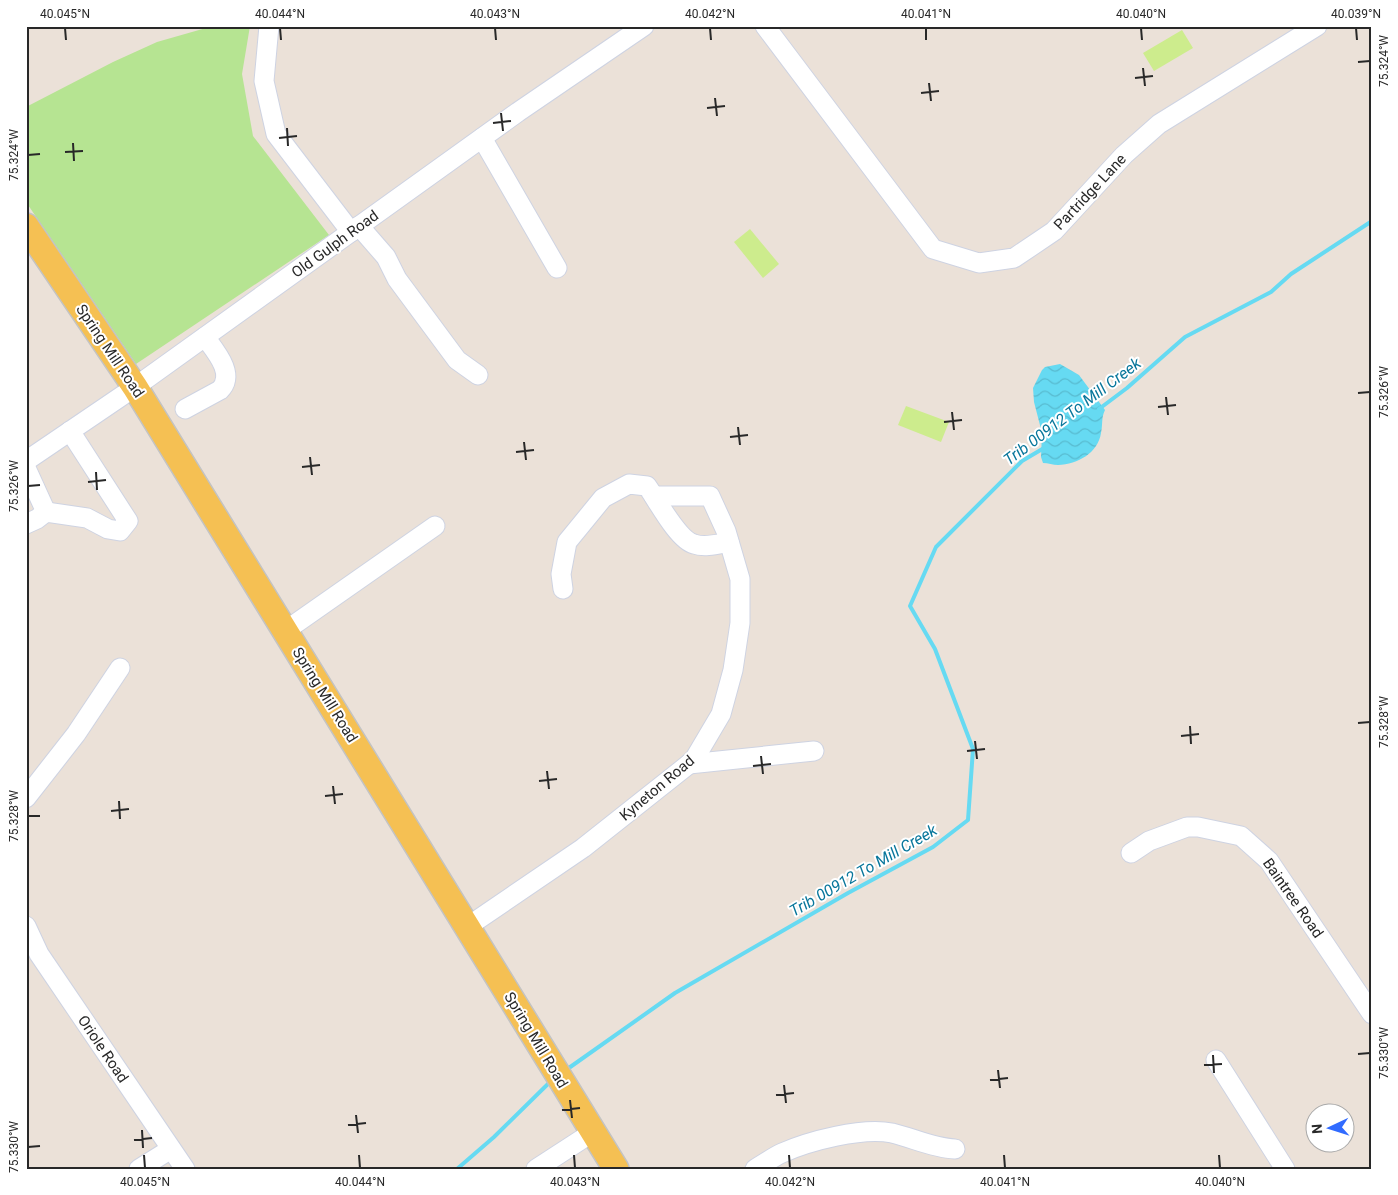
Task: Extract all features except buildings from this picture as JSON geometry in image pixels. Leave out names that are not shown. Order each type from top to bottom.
[{"type":"main road","name":"Spring Mill Road","points":[[26,226],[135,387],[616,1169]]},
{"type":"street","points":[[269,26],[264,80],[276,134],[355,229],[386,257],[397,279],[457,360],[478,375]]},
{"type":"street","name":"Old Gulph Road","points":[[26,461],[135,387],[482,138],[644,26]]},
{"type":"street","name":"Partridge Lane","points":[[765,26],[933,249],[979,263],[1014,258],[1054,231],[1124,155],[1159,124],[1317,26]]},
{"type":"street","points":[[482,138],[557,268]]},
{"type":"street","points":[[185,409],[220,390],[225,385],[225,370],[205,337]]},
{"type":"street","points":[[26,524],[46,512],[86,518],[108,529],[120,531],[128,521],[70,431]]},
{"type":"street","points":[[26,468],[46,512]]},
{"type":"street","points":[[563,589],[561,574],[567,542],[603,498],[630,484],[647,486],[681,535],[692,544],[706,546],[729,542]]},
{"type":"street","name":"Kyneton Road","points":[[468,927],[583,848],[689,764],[695,758],[721,714],[733,670],[740,623],[740,579],[726,531],[710,496],[654,496]]},
{"type":"street","points":[[286,631],[435,526]]},
{"type":"street","points":[[26,798],[76,734],[120,668]]},
{"type":"street","points":[[689,764],[814,751]]},
{"type":"street","name":"Baintree Road","points":[[1131,853],[1149,841],[1188,827],[1198,827],[1241,836],[1270,861],[1372,1014]]},
{"type":"street","name":"Oriole Road","points":[[26,926],[39,954],[185,1169]]},
{"type":"street","points":[[1216,1060],[1285,1169]]},
{"type":"street","points":[[536,1169],[593,1132]]},
{"type":"street","points":[[755,1169],[781,1153],[822,1139],[868,1132],[890,1133],[940,1148],[955,1149]]},
{"type":"street","points":[[139,1169],[171,1149]]},
{"type":"green space","points":[[213,26],[250,26],[242,74],[253,136],[329,235],[136,364],[26,202],[26,107],[113,62],[157,42]]},
{"type":"green space","points":[[1182,30],[1193,48],[1154,71],[1143,53]]},
{"type":"green space","points":[[750,229],[779,264],[763,278],[734,242]]},
{"type":"green space","points":[[906,406],[949,422],[941,442],[898,425]]},
{"type":"water","points":[[1060,364],[1079,375],[1105,410],[1099,440],[1091,452],[1080,460],[1058,465],[1043,463],[1041,457],[1042,433],[1034,402],[1033,388],[1045,367]]},
{"type":"waterway","name":"Trib 00912 To Mill Creek","points":[[1099,409],[1127,388],[1185,337],[1271,292],[1291,274],[1372,221]]},
{"type":"waterway","name":"Trib 00912 To Mill Creek","points":[[566,1070],[675,993],[848,893],[933,847],[968,820],[973,749],[935,649],[910,606],[936,547],[1022,461],[1044,448]]},
{"type":"waterway","name":"Trib 00912 To Mill Creek","points":[[457,1169],[494,1137],[552,1080]]}]
